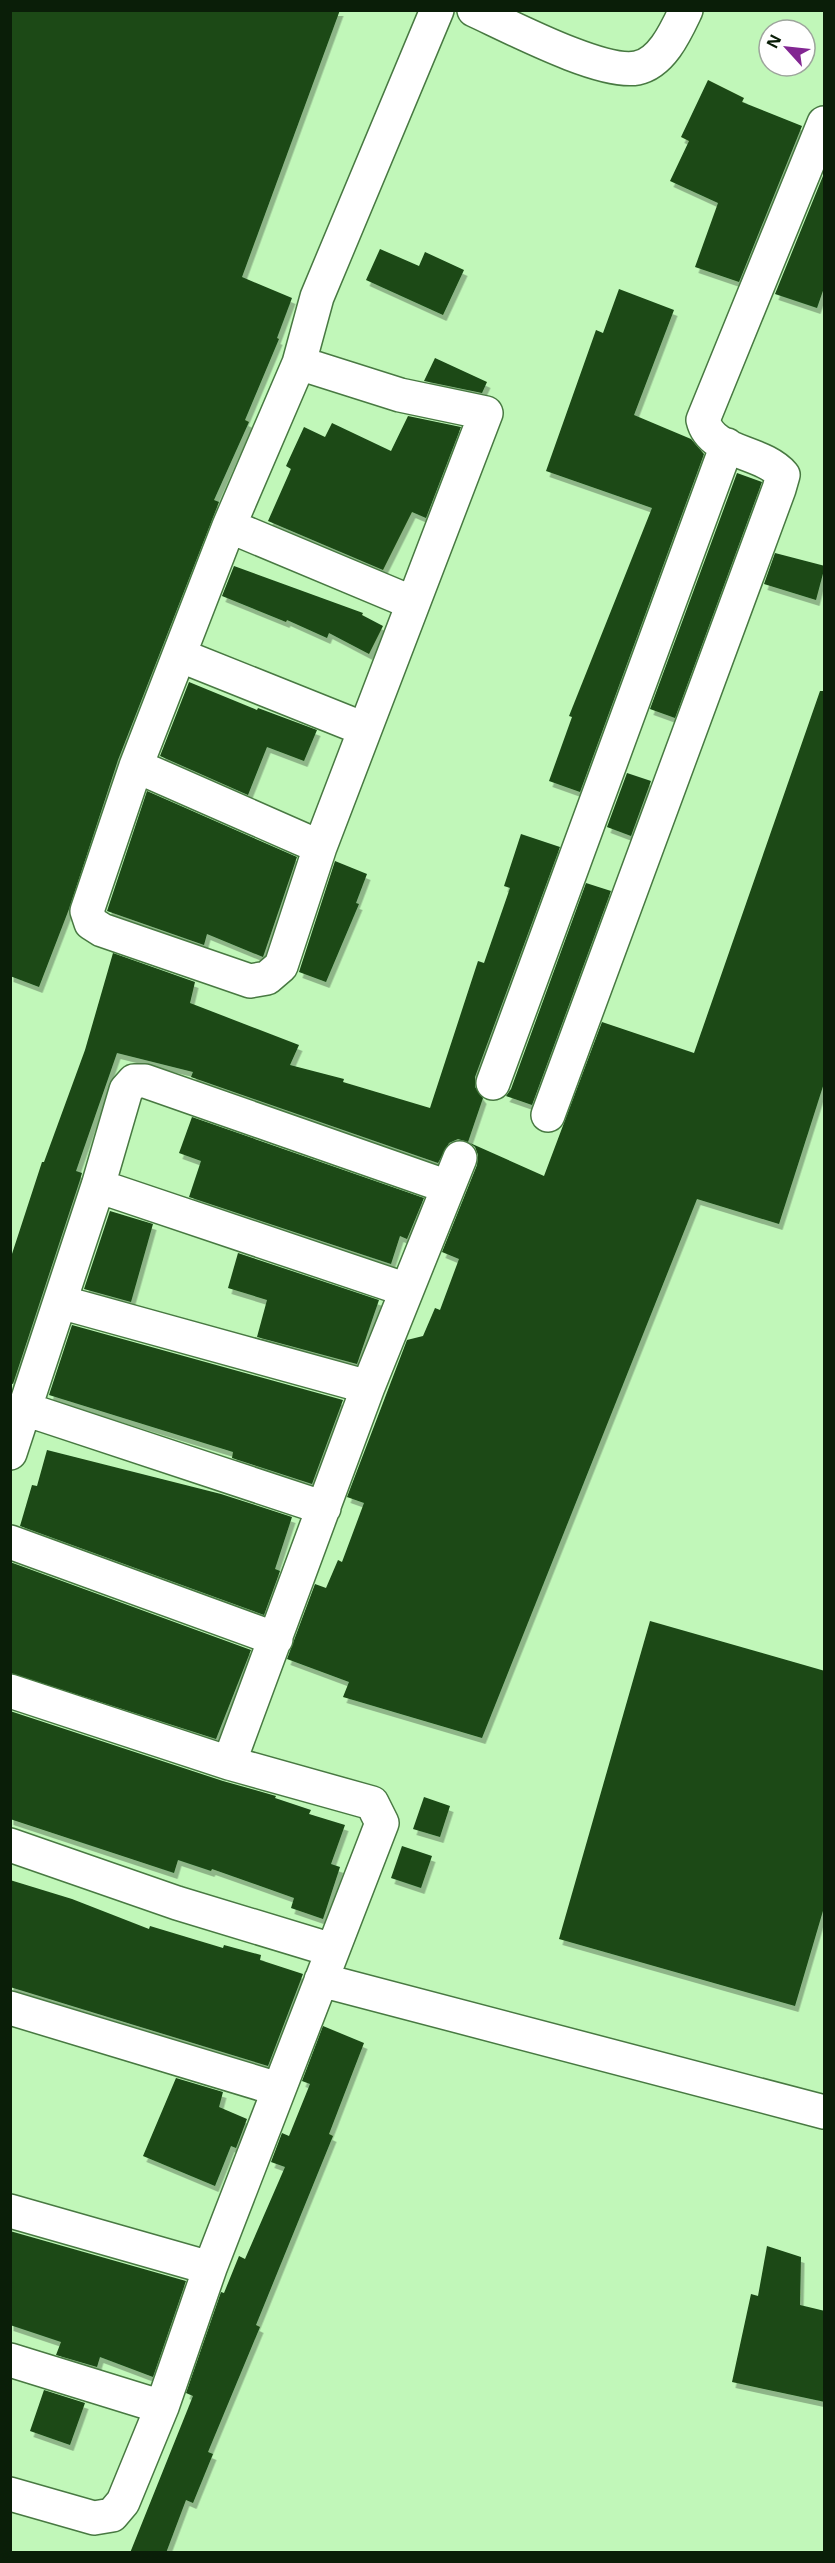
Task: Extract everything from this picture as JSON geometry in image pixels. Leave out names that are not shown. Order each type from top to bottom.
[{"type":"street","points":[[299,363],[400,395],[486,414],[320,847],[281,966],[267,978],[250,981],[102,930],[91,923],[87,911],[136,766],[229,526],[299,363],[317,297],[437,10]]},
{"type":"street","points":[[474,10],[612,68],[638,68],[658,56],[686,10]]},
{"type":"street","points":[[548,1115],[783,475],[775,465],[715,440],[706,432],[703,420],[825,123]]},
{"type":"street","points":[[493,1083],[726,445]]},
{"type":"street","points":[[229,526],[413,603]]},
{"type":"street","points":[[179,655],[364,729]]},
{"type":"street","points":[[136,766],[320,847]]},
{"type":"street","points":[[10,1453],[98,1186],[126,1089],[134,1081],[145,1081],[454,1172],[368,1387],[229,1762]]},
{"type":"street","points":[[98,1186],[407,1290]]},
{"type":"street","points":[[60,1302],[368,1387]]},
{"type":"street","points":[[25,1409],[324,1508]]},
{"type":"street","points":[[10,1542],[276,1639]]},
{"type":"street","points":[[10,1691],[229,1762],[372,1803],[379,1812],[382,1823],[210,2268],[162,2407],[123,2502],[112,2515],[94,2518],[10,2494]]},
{"type":"street","points":[[10,1845],[177,1903],[326,1965],[825,2112]]},
{"type":"street","points":[[10,2008],[278,2089]]},
{"type":"street","points":[[10,2211],[210,2268]]},
{"type":"street","points":[[10,2360],[162,2407]]},
{"type":"building","points":[[10,10],[340,10],[242,277],[292,298],[277,338],[279,339],[245,420],[249,422],[214,500],[219,502],[118,760],[69,909],[39,987],[10,976]]},
{"type":"building","points":[[708,80],[744,98],[742,102],[802,126],[739,282],[695,267],[718,203],[670,181],[689,141],[681,137]]},
{"type":"building","points":[[825,171],[825,285],[817,308],[775,294]]},
{"type":"building","points":[[380,249],[419,266],[425,252],[464,270],[443,315],[366,280]]},
{"type":"building","points":[[619,289],[674,310],[634,415],[691,439],[704,454],[580,792],[549,781],[572,717],[569,716],[652,508],[546,471],[596,330],[603,333]]},
{"type":"building","points":[[435,358],[487,382],[482,393],[424,381]]},
{"type":"building","points":[[408,416],[461,427],[426,518],[412,512],[383,570],[268,521],[291,469],[286,466],[304,427],[325,437],[332,423],[391,451]]},
{"type":"building","points":[[737,473],[762,482],[675,718],[650,709]]},
{"type":"building","points":[[775,553],[825,566],[816,600],[764,584]]},
{"type":"building","points":[[234,566],[363,613],[362,615],[383,626],[369,654],[329,633],[327,638],[287,620],[286,622],[222,596]]},
{"type":"building","points":[[189,682],[257,710],[258,708],[317,730],[304,761],[267,747],[248,795],[160,756]]},
{"type":"building","points":[[820,691],[825,691],[825,1080],[779,1224],[697,1199],[482,1738],[343,1697],[349,1682],[287,1659],[315,1584],[326,1588],[338,1560],[342,1562],[364,1503],[347,1497],[407,1340],[423,1336],[435,1308],[440,1310],[459,1259],[442,1252],[477,1165],[478,1155],[475,1147],[470,1143],[544,1176],[602,1022],[694,1053]]},
{"type":"building","points":[[627,773],[651,781],[631,836],[607,827]]},
{"type":"building","points":[[147,791],[297,857],[263,957],[207,934],[204,945],[107,911]]},
{"type":"building","points":[[521,834],[560,847],[475,1077],[475,1087],[483,1098],[468,1142],[458,1139],[449,1143],[438,1163],[191,1077],[193,1072],[117,1053],[76,1171],[82,1173],[80,1180],[13,1384],[10,1383],[10,1260],[42,1162],[44,1162],[85,1050],[113,953],[195,982],[190,1003],[299,1045],[290,1065],[344,1079],[343,1082],[430,1108],[478,961],[484,963],[510,888],[504,886]]},
{"type":"building","points":[[335,861],[367,874],[356,903],[359,904],[326,982],[299,972]]},
{"type":"building","points":[[586,883],[611,891],[532,1105],[506,1096],[511,1089]]},
{"type":"building","points":[[192,1117],[424,1198],[407,1239],[400,1236],[391,1264],[189,1197],[201,1161],[179,1153]]},
{"type":"building","points":[[110,1211],[153,1224],[131,1302],[84,1289]]},
{"type":"building","points":[[238,1253],[379,1300],[357,1364],[257,1337],[267,1300],[228,1288]]},
{"type":"building","points":[[72,1325],[343,1400],[312,1484],[232,1458],[233,1452],[49,1395]]},
{"type":"building","points":[[47,1450],[221,1494],[292,1517],[275,1569],[280,1571],[264,1615],[20,1526],[32,1485],[37,1486]]},
{"type":"building","points":[[10,1562],[251,1650],[216,1739],[10,1673]]},
{"type":"building","points":[[650,1621],[825,1671],[825,1904],[795,2006],[559,1939]]},
{"type":"building","points":[[10,1711],[223,1781],[276,1796],[275,1798],[311,1810],[309,1814],[345,1825],[331,1864],[340,1867],[323,1919],[291,1908],[294,1898],[212,1869],[211,1871],[178,1860],[174,1873],[10,1819]]},
{"type":"building","points":[[424,1797],[450,1806],[440,1837],[413,1829]]},
{"type":"building","points":[[402,1846],[432,1856],[421,1888],[391,1878]]},
{"type":"building","points":[[10,1880],[72,1899],[149,1929],[150,1926],[223,1948],[224,1945],[261,1955],[260,1960],[303,1974],[268,2066],[10,1987]]},
{"type":"building","points":[[323,2026],[364,2043],[329,2134],[333,2136],[256,2325],[260,2327],[208,2452],[213,2454],[193,2503],[186,2500],[166,2553],[130,2553],[193,2396],[186,2393],[221,2292],[224,2293],[239,2256],[245,2259],[285,2167],[271,2162],[282,2133],[289,2136],[310,2084],[302,2081]]},
{"type":"building","points":[[176,2078],[223,2092],[219,2107],[247,2119],[236,2148],[231,2146],[215,2186],[143,2156]]},
{"type":"building","points":[[10,2231],[186,2281],[153,2377],[100,2357],[97,2367],[56,2355],[61,2342],[10,2325]]},
{"type":"building","points":[[767,2246],[801,2257],[800,2305],[825,2311],[825,2402],[732,2382],[751,2294],[758,2296]]},
{"type":"building","points":[[44,2390],[85,2403],[70,2445],[30,2431]]}]
